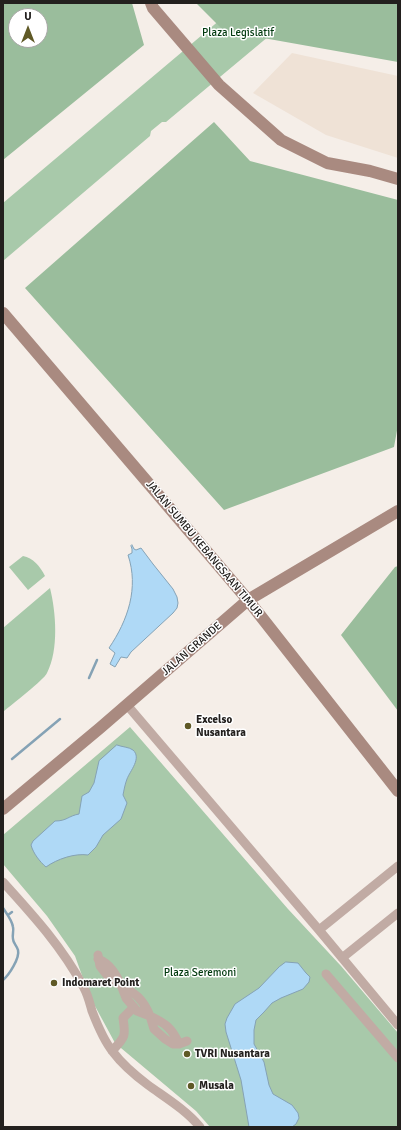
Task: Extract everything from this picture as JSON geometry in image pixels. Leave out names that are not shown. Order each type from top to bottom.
[{"type":"street","points":[[151,3],[153,8],[220,85],[281,140],[327,164],[370,171],[398,179]]},
{"type":"street","name":"JALAN SUMBU KEBANGSAAN TIMUR","points":[[3,312],[248,600],[398,791]]},
{"type":"street","name":"JALAN GRANDE","points":[[3,809],[127,705],[248,600],[398,511]]},
{"type":"street","points":[[127,705],[320,930],[398,1025]]},
{"type":"street","points":[[320,930],[398,866]]},
{"type":"street","points":[[3,882],[49,935],[74,970],[85,990],[92,1012],[105,1040],[112,1051],[147,1084],[171,1101],[194,1120],[200,1127]]},
{"type":"street","points":[[342,958],[398,912]]},
{"type":"street","points":[[98,957],[106,962],[116,975],[126,998],[137,1010],[150,1016]]},
{"type":"street","points":[[326,974],[398,1058]]},
{"type":"street","points":[[121,985],[134,992],[145,1004],[154,1029],[173,1044],[183,1042]]},
{"type":"street","points":[[112,1051],[123,1040],[125,1032],[123,1018],[134,1007]]},
{"type":"shaded area","points":[[292,53],[398,76],[398,158],[326,135],[253,93]]},
{"type":"green space","points":[[3,3],[132,3],[144,45],[3,160]]},
{"type":"green space","points":[[196,3],[398,3],[398,62],[224,31]]},
{"type":"green space","name":"Plaza Legislatif","points":[[240,3],[299,11],[166,122],[162,122],[151,131],[150,136],[3,261],[3,203]]},
{"type":"green space","points":[[214,122],[250,161],[398,200],[398,425],[394,447],[224,510],[25,288]]},
{"type":"green space","points":[[23,556],[36,563],[45,576],[28,590],[9,567]]},
{"type":"green space","points":[[398,566],[398,711],[341,635],[395,567]]},
{"type":"green space","points":[[50,588],[55,619],[55,642],[51,664],[47,673],[40,681],[3,712],[3,628]]},
{"type":"green space","name":"Plaza Seremoni","points":[[130,727],[288,909],[341,966],[398,1033],[398,1127],[210,1127],[196,1111],[115,1043],[89,995],[75,956],[47,916],[3,864],[3,835]]},
{"type":"water","points":[[132,545],[136,550],[141,548],[173,589],[178,603],[177,608],[173,613],[131,652],[127,658],[121,657],[115,667],[110,664],[115,653],[109,648],[122,626],[130,603],[132,580],[128,555],[132,553]]},
{"type":"water","points":[[117,745],[130,748],[135,753],[136,757],[136,761],[125,785],[123,795],[127,803],[121,819],[103,835],[96,847],[88,855],[66,857],[55,861],[46,867],[33,851],[31,845],[33,841],[55,821],[79,814],[82,796],[89,792],[94,783],[99,761]]},
{"type":"water","points":[[286,962],[298,963],[310,977],[309,982],[303,989],[272,1003],[256,1020],[254,1044],[264,1062],[269,1085],[273,1094],[292,1105],[298,1113],[299,1118],[296,1124],[292,1127],[249,1127],[241,1080],[226,1032],[225,1024],[235,1004],[259,988],[279,967]]},
{"type":"waterway","points":[[89,678],[97,660]]},
{"type":"waterway","points":[[12,759],[60,719]]},
{"type":"waterway","points":[[3,908],[12,924],[13,940],[18,953],[14,966],[3,980]]},
{"type":"waterway","points":[[8,915],[12,912]]},
{"type":"place","name":"Excelso Nusantara","points":[[188,726]]},
{"type":"place","name":"Indomaret Point","points":[[54,983]]},
{"type":"place","name":"TVRI Nusantara","points":[[187,1054]]},
{"type":"place","name":"Musala","points":[[191,1086]]}]
